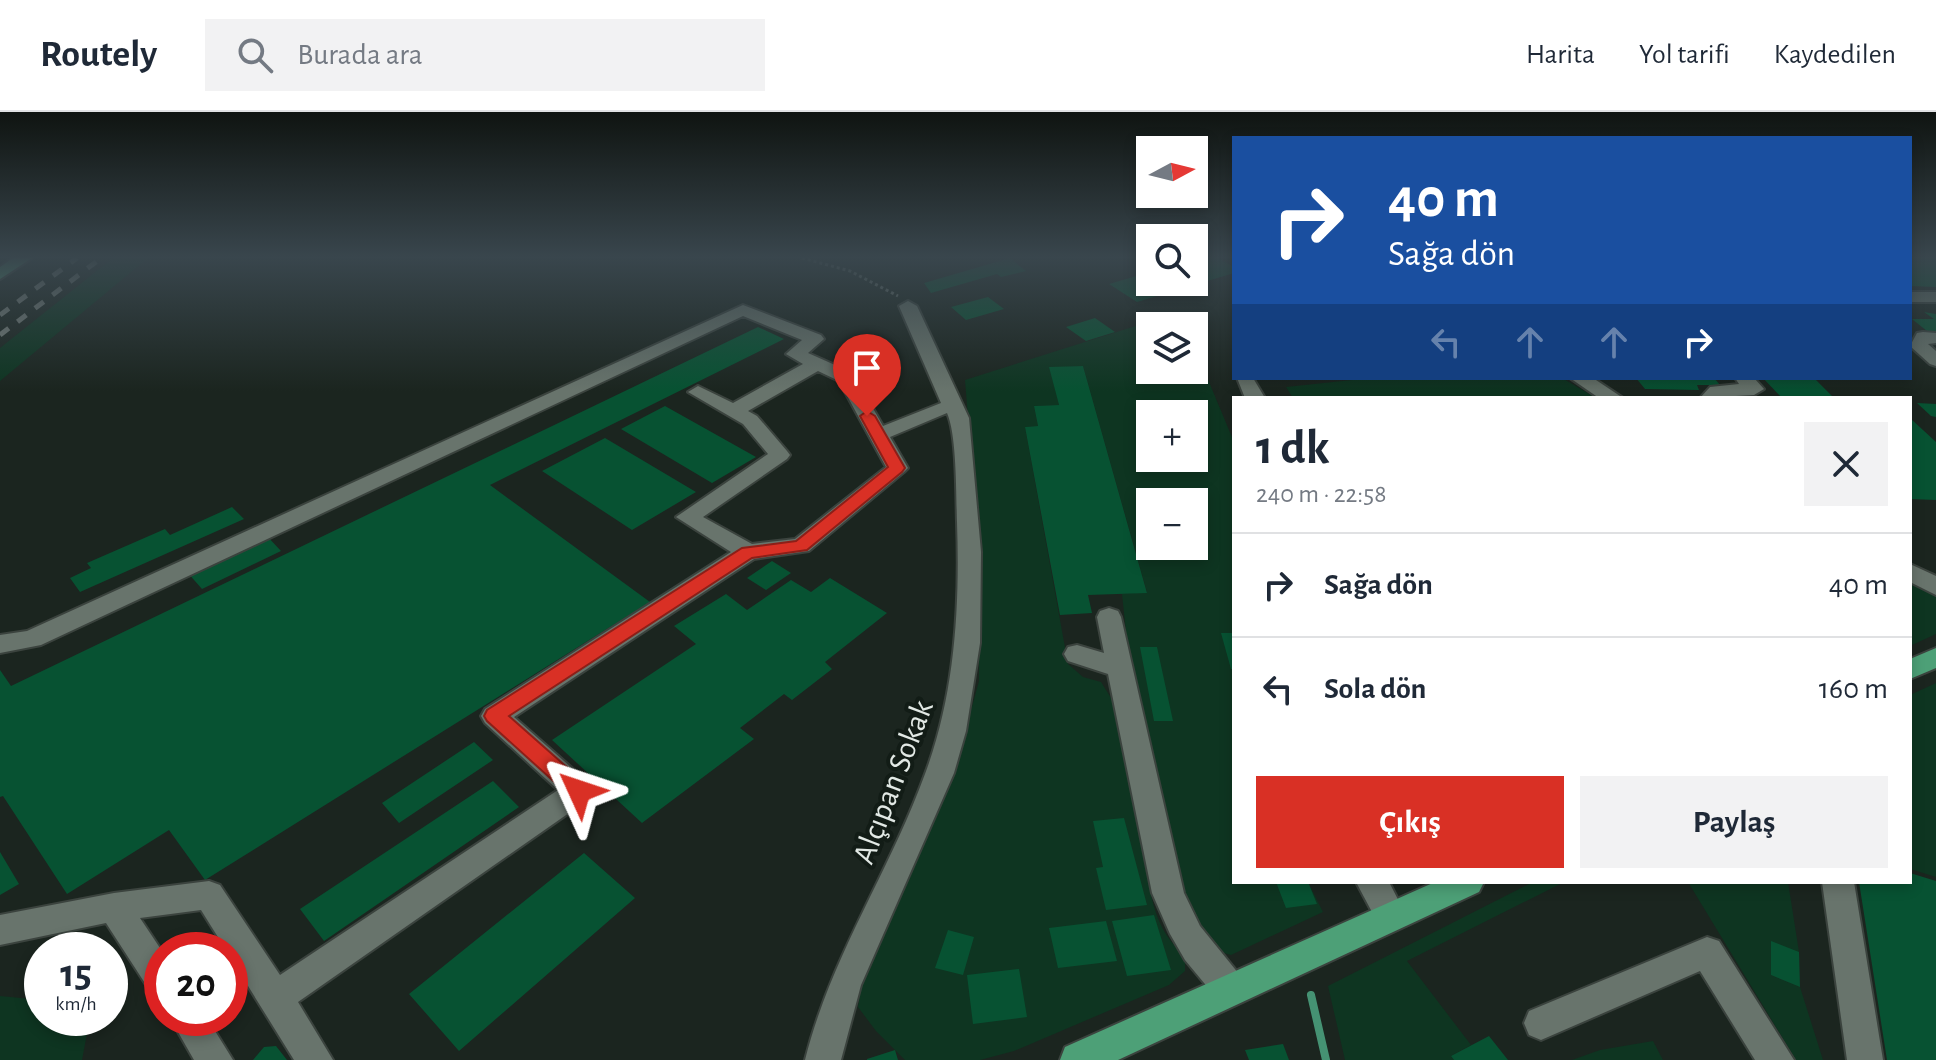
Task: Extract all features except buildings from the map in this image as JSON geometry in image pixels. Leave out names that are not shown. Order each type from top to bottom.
[{"type":"main road","points":[[1912,669],[1936,657]]},
{"type":"main road","points":[[1078,1060],[1464,884]]},
{"type":"street","name":"Alçıpan Sokak","points":[[823,1060],[831,1020],[851,965],[939,776],[963,692],[968,531],[959,418],[908,306]]},
{"type":"street","points":[[0,644],[32,639],[743,310],[815,339],[795,354],[846,377],[897,468],[801,546],[748,552],[495,716],[579,791],[275,998]]},
{"type":"street","points":[[1936,338],[1923,337],[1918,345],[1936,360]]},
{"type":"street","points":[[733,411],[817,364]]},
{"type":"street","points":[[1245,380],[1254,396]]},
{"type":"street","points":[[1582,380],[1610,396]]},
{"type":"street","points":[[1712,396],[1717,391],[1754,389],[1746,380]]},
{"type":"street","points":[[698,392],[750,420],[780,455],[687,517],[748,552]]},
{"type":"street","points":[[878,435],[953,407]]},
{"type":"street","points":[[1912,573],[1936,587]]},
{"type":"street","points":[[1109,617],[1162,874],[1173,909],[1200,956],[1231,990]]},
{"type":"street","points":[[1077,654],[1120,668]]},
{"type":"street","points":[[1373,884],[1391,917]]},
{"type":"street","points":[[1838,884],[1865,1060]]},
{"type":"street","points":[[0,930],[114,907],[209,895],[315,1060]]},
{"type":"street","points":[[114,907],[144,953]]},
{"type":"street","points":[[1541,1023],[1707,952],[1776,1060]]},
{"type":"street","points":[[199,1036],[215,1060]]},
{"type":"path","points":[[903,302],[908,306]]},
{"type":"green space","points":[[57,302],[95,302],[0,381],[0,348]]},
{"type":"green space","points":[[1136,326],[1136,384],[1208,384],[1208,380],[1232,437],[1232,884],[1309,884],[1323,912],[1231,955],[1214,950],[1189,916],[1130,668],[1122,594],[1147,592],[1138,560],[1208,560],[1208,488],[1136,488],[1136,553],[1083,366],[1050,368],[1059,405],[1034,406],[1038,426],[1025,427],[1068,664],[1083,677],[1101,682],[1116,706],[1152,899],[1164,930],[1185,956],[1185,971],[1169,985],[1014,1051],[980,1060],[905,1060],[876,1031],[858,1007],[863,976],[960,751],[979,681],[979,553],[965,380]]},
{"type":"green space","points":[[1352,380],[1565,380],[1593,396],[1292,396],[1286,387]]},
{"type":"green space","points":[[1912,583],[1936,597],[1936,634],[1912,645]]},
{"type":"green space","points":[[1936,683],[1936,877],[1912,870],[1912,694]]},
{"type":"green space","points":[[1529,884],[1560,884],[1407,961],[1471,1045],[1451,1056],[1454,1060],[1345,1060],[1328,986]]},
{"type":"green space","points":[[1689,884],[1788,884],[1799,952],[1771,975],[1800,987],[1823,1060],[1796,1060]]},
{"type":"green space","points":[[0,996],[24,998],[24,1036],[87,1036],[82,1060],[0,1060]]},
{"type":"green space","points":[[1653,1041],[1663,1060],[1572,1060],[1600,1050]]},
{"type":"waterway","points":[[1311,995],[1326,1060]]},
{"type":"railway","points":[[0,315],[17,302]]},
{"type":"railway","points":[[0,335],[43,302]]},
{"type":"route","points":[[579,791],[495,716],[748,552],[801,546],[897,468],[867,416]]}]
